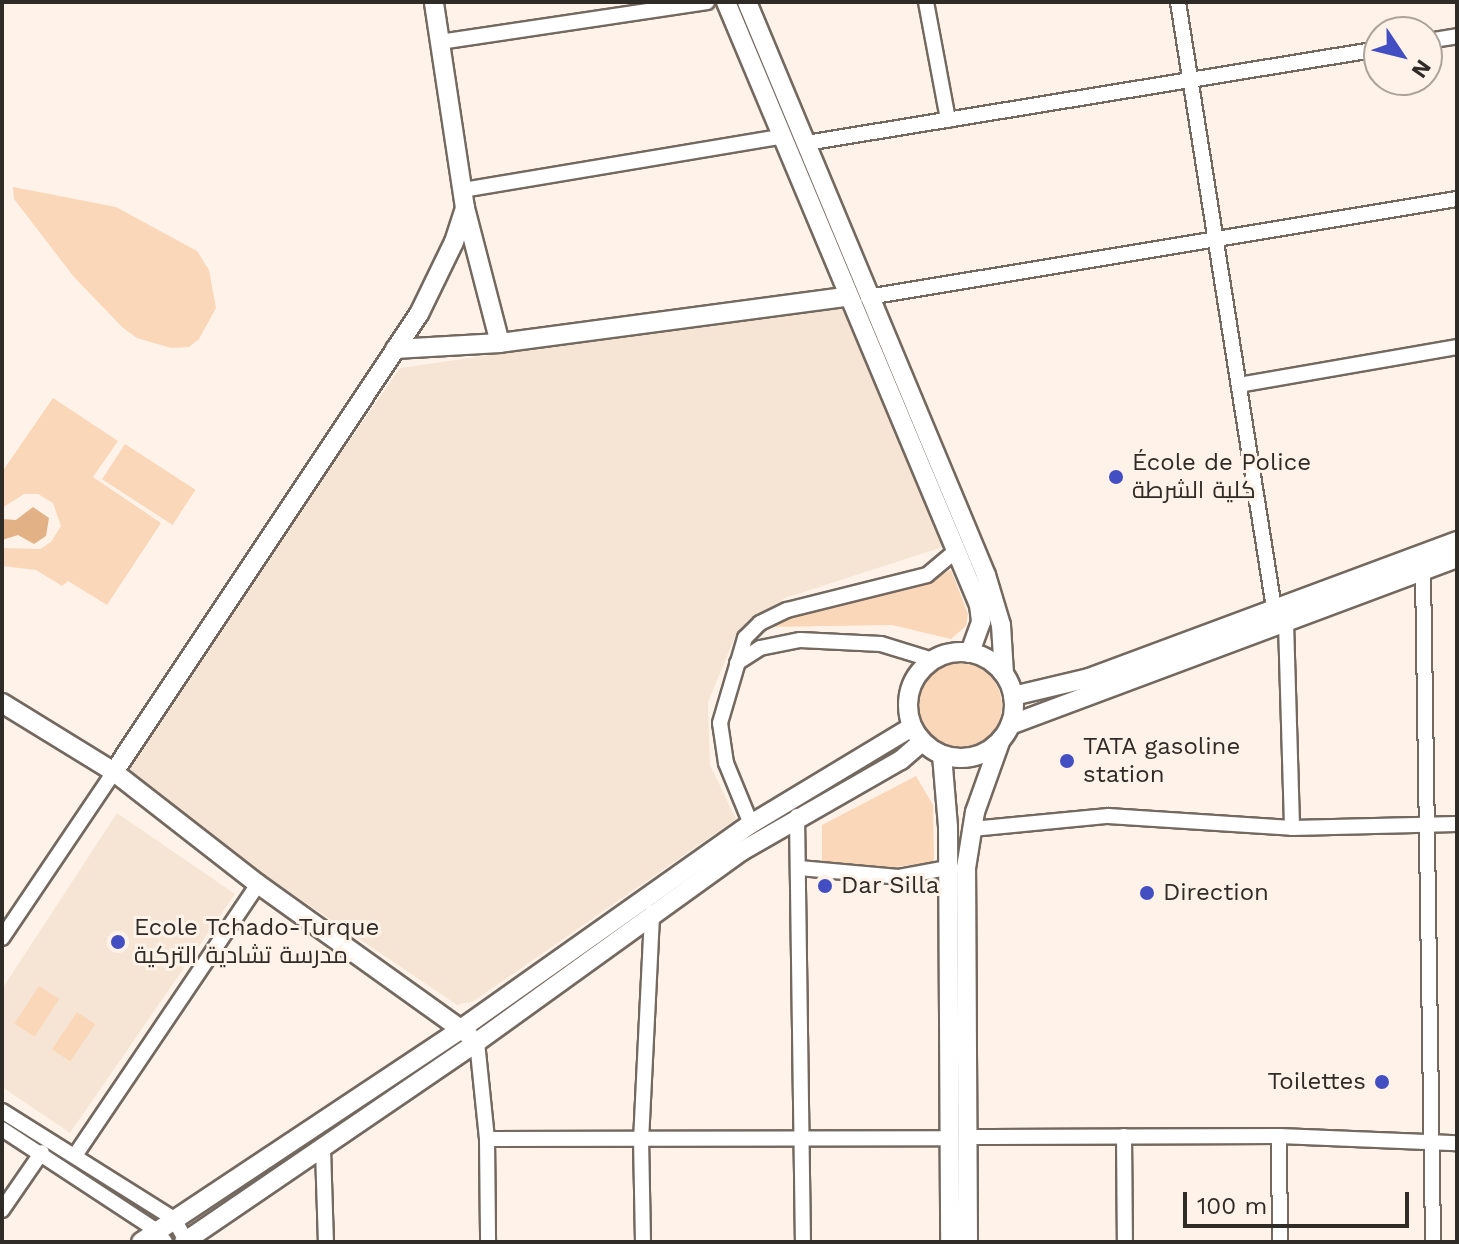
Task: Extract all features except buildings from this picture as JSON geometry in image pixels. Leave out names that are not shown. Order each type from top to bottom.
[{"type":"street","points":[[434,2],[464,199],[500,343]]},
{"type":"street","points":[[440,42],[707,2]]},
{"type":"street","points":[[726,2],[847,297],[979,605],[981,622],[970,653]]},
{"type":"street","points":[[747,2],[995,599],[1004,674],[1013,696],[1010,725],[1000,742],[972,829],[966,868],[957,1137],[950,1242]]},
{"type":"street","points":[[926,2],[948,120]]},
{"type":"street","points":[[1178,2],[1274,608]]},
{"type":"street","points":[[806,143],[1363,52]]},
{"type":"street","points":[[464,199],[781,137]]},
{"type":"street","points":[[2,938],[395,349],[437,278],[464,199]]},
{"type":"street","points":[[868,297],[1218,243],[1457,199]]},
{"type":"street","points":[[395,349],[500,343],[847,297]]},
{"type":"street","points":[[1239,385],[1457,347]]},
{"type":"street","points":[[1013,696],[1089,678],[1457,541]]},
{"type":"street","points":[[751,824],[721,745],[723,705],[745,638],[774,615],[899,585],[927,575],[956,551]]},
{"type":"street","points":[[1010,725],[1457,558]]},
{"type":"street","points":[[1423,572],[1430,822],[1433,1242]]},
{"type":"street","points":[[1286,623],[1292,828]]},
{"type":"street","points":[[737,663],[760,648],[800,640],[881,644],[933,660],[970,653],[1004,674]]},
{"type":"street","points":[[933,660],[913,682],[908,696],[917,734],[942,755],[973,757],[1000,742]]},
{"type":"street","points":[[2,703],[114,772],[258,884],[477,1042],[487,1139],[488,1242]]},
{"type":"street","points":[[2,1111],[76,1154],[174,1219],[186,1241],[477,1042],[652,912],[797,816],[901,760],[917,734]]},
{"type":"street","points":[[141,1242],[161,1236],[174,1219],[461,1029],[751,824],[917,734]]},
{"type":"street","points":[[942,755],[957,1137],[968,1242]]},
{"type":"street","points":[[797,816],[805,1142],[803,1242]]},
{"type":"street","points":[[972,829],[1108,816],[1292,828],[1430,822],[1457,824]]},
{"type":"street","points":[[799,868],[899,877],[946,868]]},
{"type":"street","points":[[76,1154],[258,884]]},
{"type":"street","points":[[643,1242],[641,1141],[652,912]]},
{"type":"street","points":[[2,1129],[42,1152],[161,1236]]},
{"type":"street","points":[[1124,1136],[1125,1242]]},
{"type":"street","points":[[1279,1136],[1280,1242]]},
{"type":"street","points":[[487,1139],[805,1142],[957,1137],[1279,1136],[1457,1143]]},
{"type":"street","points":[[323,1149],[326,1242]]},
{"type":"street","points":[[2,1210],[42,1152]]},
{"type":"shaded area","points":[[13,187],[116,207],[197,251],[209,270],[216,308],[199,339],[189,347],[171,348],[137,338],[122,327],[74,277],[14,199]]},
{"type":"shaded area","points":[[842,305],[943,547],[785,598],[735,637],[708,702],[710,765],[736,819],[474,1001],[457,1005],[116,775],[400,368]]},
{"type":"shaded area","points":[[53,398],[118,441],[93,477],[161,523],[107,605],[68,581],[62,586],[36,570],[2,566],[2,548],[40,549],[51,542],[61,526],[53,503],[38,494],[24,494],[2,508],[2,472]]},
{"type":"shaded area","points":[[125,444],[195,490],[173,525],[102,479]]},
{"type":"shaded area","points":[[33,507],[49,518],[46,536],[34,544],[18,535],[2,540],[2,519],[16,520]]},
{"type":"shaded area","points":[[951,570],[968,614],[966,626],[951,639],[892,625],[766,627],[784,615],[918,587]]},
{"type":"shaded area","points":[[959,663],[983,670],[995,682],[1002,706],[995,730],[983,742],[959,749],[935,742],[923,730],[916,706],[923,682],[935,670]]},
{"type":"shaded area","points":[[916,776],[933,805],[934,862],[887,868],[822,862],[822,825]]},
{"type":"shaded area","name":"Ecole Tchado-Turque مدرسة تشادية التركية","points":[[117,813],[235,894],[70,1133],[2,1087],[2,989]]},
{"type":"shaded area","points":[[39,986],[59,999],[35,1037],[14,1024]]},
{"type":"shaded area","points":[[77,1012],[95,1024],[70,1062],[52,1049]]},
{"type":"place","name":"École de Police كلية الشرطة","points":[[1116,477]]},
{"type":"place","name":"TATA gasoline station","points":[[1067,761]]},
{"type":"place","name":"Dar Silla","points":[[825,886]]},
{"type":"place","name":"Direction","points":[[1147,893]]},
{"type":"place","name":"Ecole Tchado-Turque مدرسة تشادية التركية","points":[[118,942]]},
{"type":"place","name":"Toilettes","points":[[1382,1082]]}]
